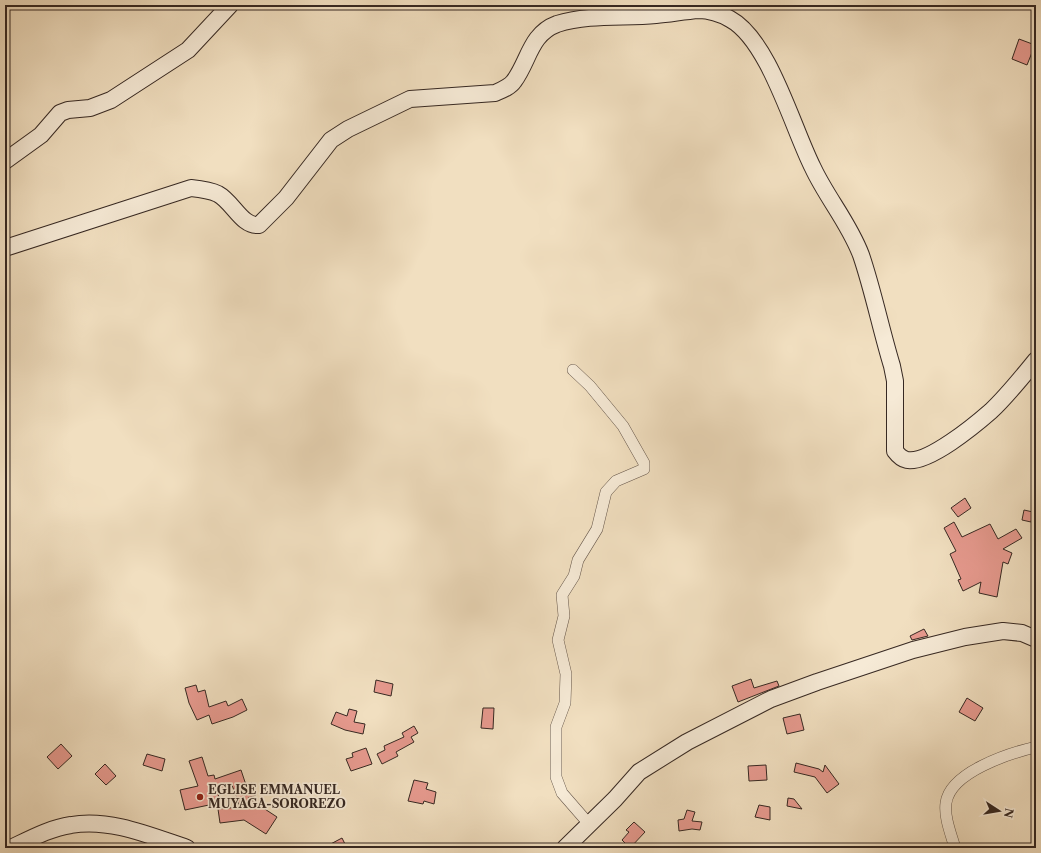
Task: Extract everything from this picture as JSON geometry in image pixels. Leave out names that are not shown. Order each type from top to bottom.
[{"type":"street","points":[[5,161],[41,135],[60,114],[68,110],[90,108],[111,100],[188,50],[230,5]]},
{"type":"street","points":[[5,248],[191,188],[206,190],[219,195],[232,205],[246,221],[254,225],[259,225],[286,198],[331,140],[348,129],[410,99],[495,93],[507,88],[514,81],[533,43],[543,32],[554,25],[572,20],[657,15],[699,10],[729,18],[738,23],[753,41],[766,61],[812,166],[852,233],[861,257],[892,366],[895,382],[895,451],[899,456],[906,460],[916,460],[927,457],[965,432],[991,410],[1036,360]]},
{"type":"street","points":[[573,370],[590,386],[623,426],[644,463],[644,469],[616,481],[606,492],[598,529],[578,560],[574,576],[562,595],[564,616],[558,640],[566,674],[565,703],[556,727],[556,778],[562,793],[589,824]]},
{"type":"street","points":[[565,848],[639,772],[687,742],[772,699],[817,682],[913,650],[965,637],[1004,631],[1022,633],[1036,639]]},
{"type":"street","points":[[955,848],[946,812],[949,792],[955,784],[967,775],[984,766],[1036,747]]},
{"type":"street","points":[[11,848],[57,828],[88,824],[127,829],[187,848]]},
{"type":"building","points":[[1019,39],[1035,45],[1027,65],[1012,59]]},
{"type":"building","points":[[965,498],[971,508],[958,517],[951,508]]},
{"type":"building","points":[[1024,510],[1033,512],[1031,522],[1022,520]]},
{"type":"building","points":[[954,522],[962,537],[990,524],[998,539],[1016,529],[1022,538],[1003,549],[1012,553],[1008,564],[1003,562],[997,597],[979,593],[981,582],[963,591],[958,580],[961,579],[950,554],[956,551],[944,528]]},
{"type":"building","points":[[924,629],[928,636],[912,640],[910,636]]},
{"type":"building","points":[[751,679],[754,688],[777,681],[779,686],[738,702],[732,686]]},
{"type":"building","points":[[376,680],[393,684],[391,696],[374,692]]},
{"type":"building","points":[[196,685],[198,692],[205,690],[209,707],[226,701],[228,706],[242,699],[247,710],[233,717],[212,724],[209,715],[197,720],[189,703],[185,688]]},
{"type":"building","points":[[967,698],[983,708],[975,721],[959,712]]},
{"type":"building","points":[[483,708],[494,708],[493,729],[481,728]]},
{"type":"building","points":[[349,709],[357,711],[354,722],[365,724],[363,734],[345,730],[331,724],[336,712],[347,716]]},
{"type":"building","points":[[800,714],[804,730],[787,734],[783,718]]},
{"type":"building","points":[[414,726],[418,733],[411,737],[414,742],[396,752],[398,756],[382,764],[377,754],[385,750],[384,746],[404,737],[402,733]]},
{"type":"building","points":[[61,744],[72,756],[58,769],[47,757]]},
{"type":"building","points":[[366,748],[372,764],[351,771],[346,759],[353,757],[352,753]]},
{"type":"building","points":[[147,754],[165,759],[162,771],[143,765]]},
{"type":"building","points":[[202,757],[208,776],[214,775],[215,779],[241,770],[246,785],[252,783],[256,795],[248,798],[277,817],[266,834],[244,820],[220,823],[218,809],[240,807],[232,785],[217,790],[221,805],[210,807],[209,805],[185,810],[180,790],[198,786],[189,761]]},
{"type":"building","points":[[796,763],[819,769],[823,772],[825,765],[839,784],[827,793],[815,777],[794,772]]},
{"type":"building","points":[[105,764],[116,776],[106,785],[95,774]]},
{"type":"building","points":[[766,765],[767,780],[749,781],[748,766]]},
{"type":"building","points":[[414,780],[428,783],[426,789],[436,792],[434,804],[424,801],[423,804],[408,801]]},
{"type":"building","points":[[788,798],[794,799],[802,809],[787,806]]},
{"type":"building","points":[[759,805],[770,807],[770,820],[755,817]]},
{"type":"building","points":[[687,810],[695,812],[692,821],[702,822],[700,830],[692,829],[679,831],[678,820],[684,819]]},
{"type":"building","points":[[634,822],[645,832],[630,848],[622,840],[629,832],[626,830]]},
{"type":"building","points":[[342,838],[347,848],[323,848]]},
{"type":"place","name":"EGLISE EMMANUEL MUYAGA-SOROREZO","points":[[200,797]]}]
